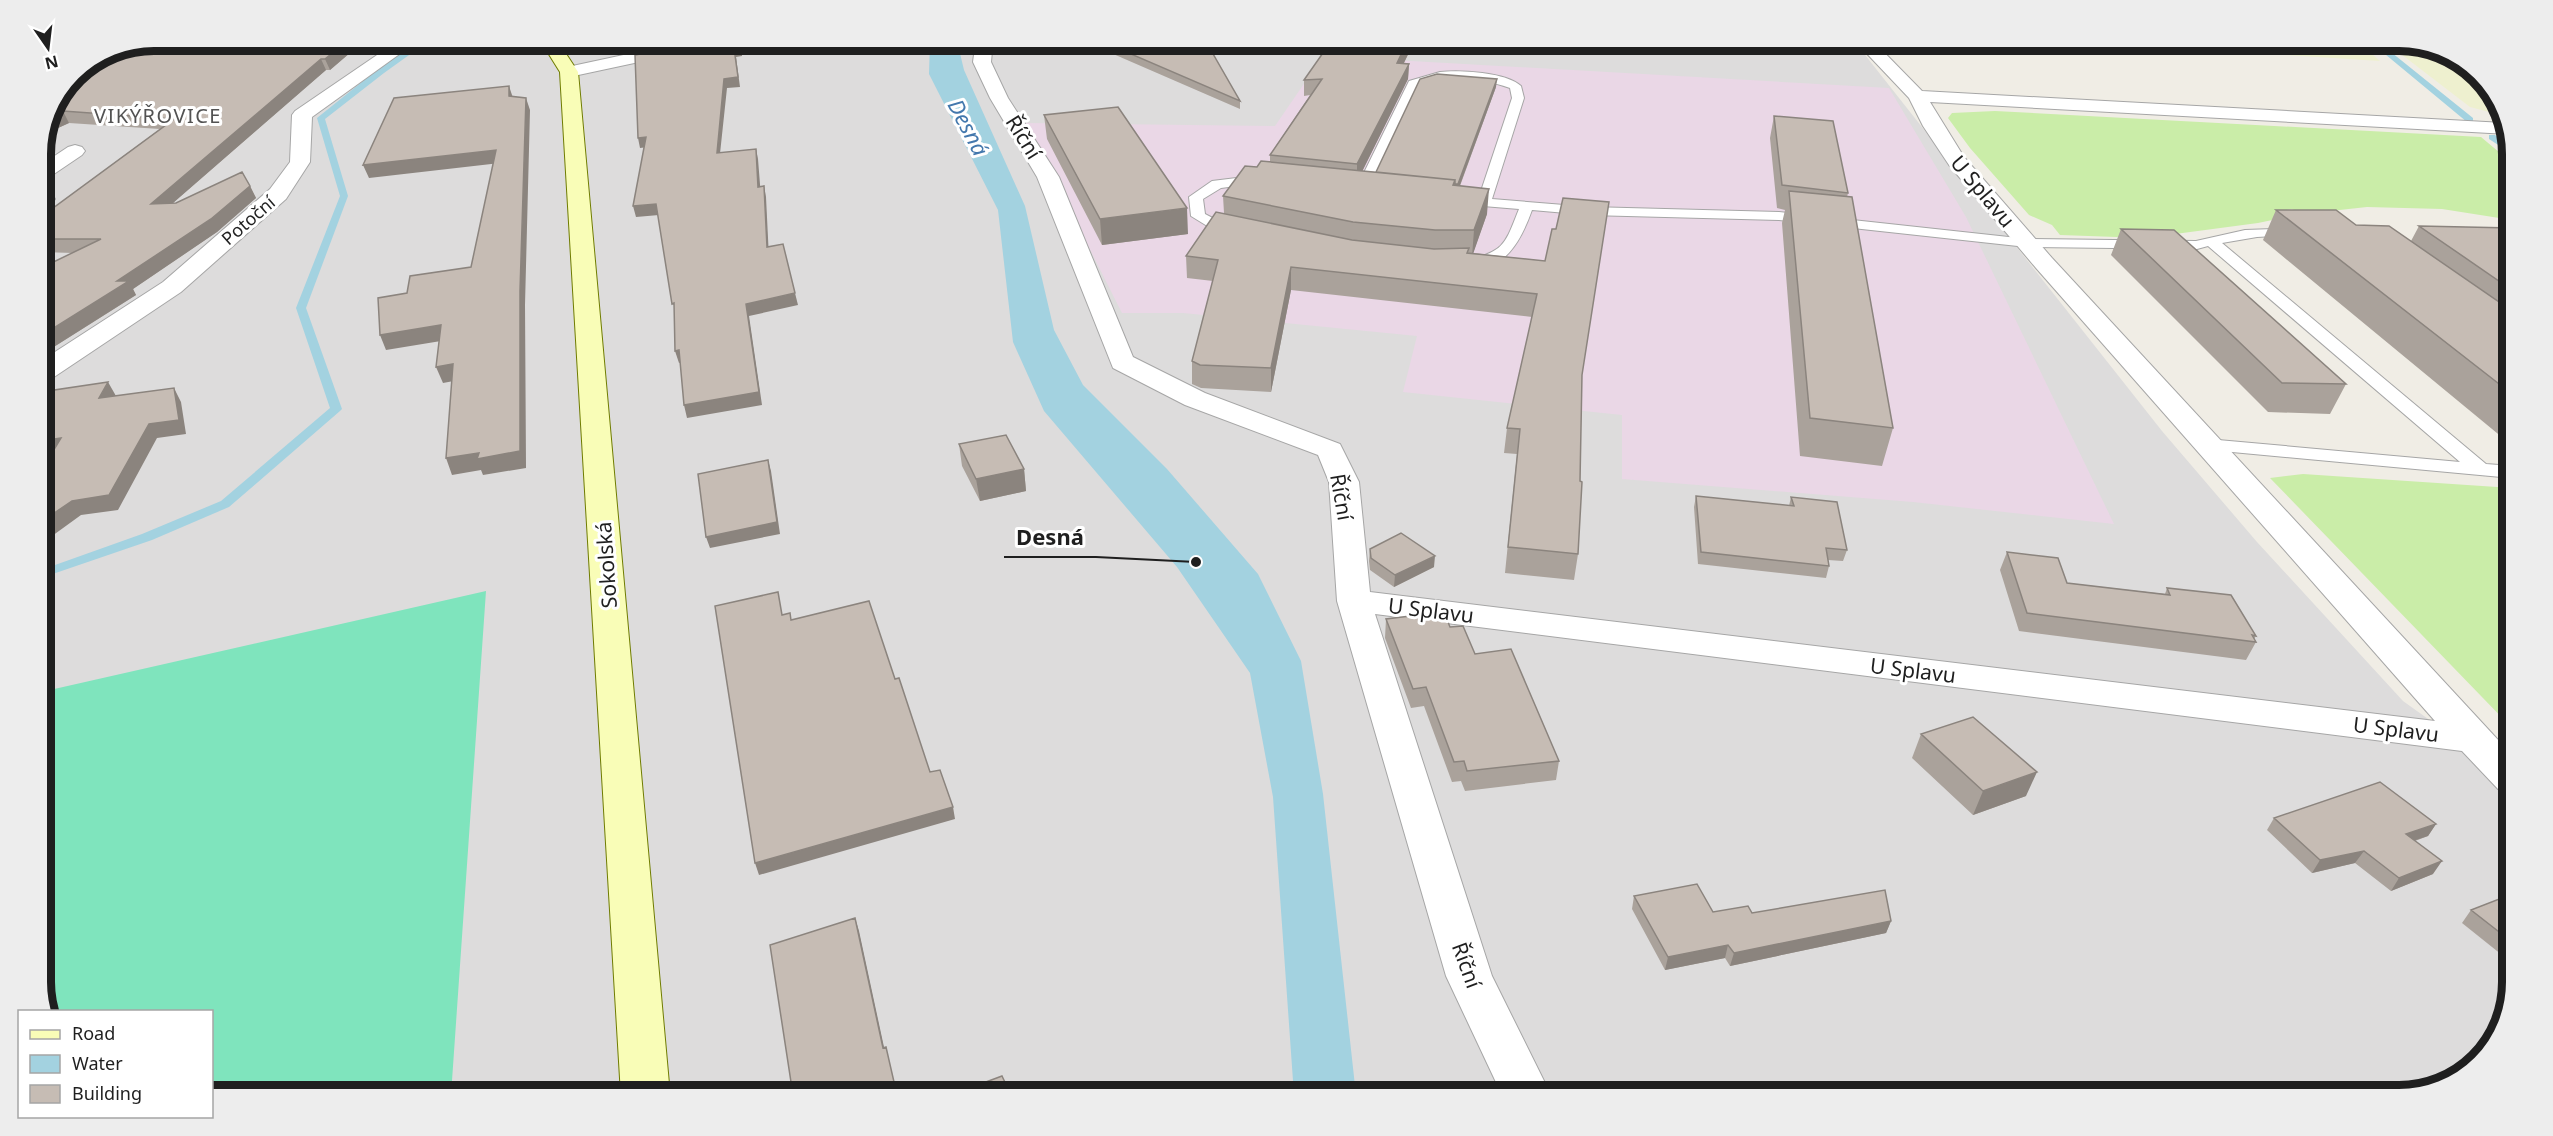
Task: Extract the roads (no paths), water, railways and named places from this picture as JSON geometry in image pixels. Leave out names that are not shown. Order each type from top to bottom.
[{"type":"street","name":"Potoční","points":[[51,366],[172,287],[278,194],[300,162],[302,115],[394,51]]},
{"type":"street","name":"Sokolská","points":[[555,51],[569,72],[645,1085]]},
{"type":"street","points":[[569,72],[664,51]]},
{"type":"street","name":"Říční","points":[[984,51],[982,62],[999,98],[1048,177],[1122,362],[1195,399],[1330,450],[1344,482],[1354,601],[1469,976],[1521,1085]]},
{"type":"street","name":"U Splavu","points":[[1873,51],[1917,96],[1956,161],[2027,243],[2472,739],[2502,769]]},
{"type":"street","points":[[1917,96],[2499,129]]},
{"type":"street","points":[[51,167],[75,151]]},
{"type":"street","name":"U Splavu","points":[[1354,601],[2472,739]]},
{"type":"lane","points":[[1364,189],[1413,83],[1440,75],[1496,79],[1515,86],[1518,99],[1484,202]]},
{"type":"lane","points":[[1253,236],[1222,229],[1198,216],[1196,197],[1217,184],[1250,178],[1280,180]]},
{"type":"lane","points":[[1442,199],[1589,211],[1779,216],[2027,243],[2197,245],[2265,231],[2308,231]]},
{"type":"lane","points":[[1455,263],[1487,263],[1505,252],[1527,206]]},
{"type":"lane","points":[[2211,241],[2480,469]]},
{"type":"lane","points":[[2207,445],[2502,471]]},
{"type":"water","points":[[930,51],[959,51],[964,70],[1025,206],[1054,330],[1083,385],[1167,469],[1258,574],[1301,661],[1323,794],[1355,1085],[1293,1085],[1273,797],[1250,673],[1177,567],[1044,411],[1013,342],[998,210],[929,74]]},
{"type":"waterway","points":[[51,571],[147,537],[225,504],[336,409],[301,308],[344,196],[321,118],[411,51]]},
{"type":"waterway","points":[[2385,51],[2470,120]]},
{"type":"waterway","points":[[2492,137],[2501,144]]},
{"type":"place","name":"Desná","points":[[1196,562]]},
{"type":"district","name":"VIKÝŘOVICE","points":[[158,115]]}]
